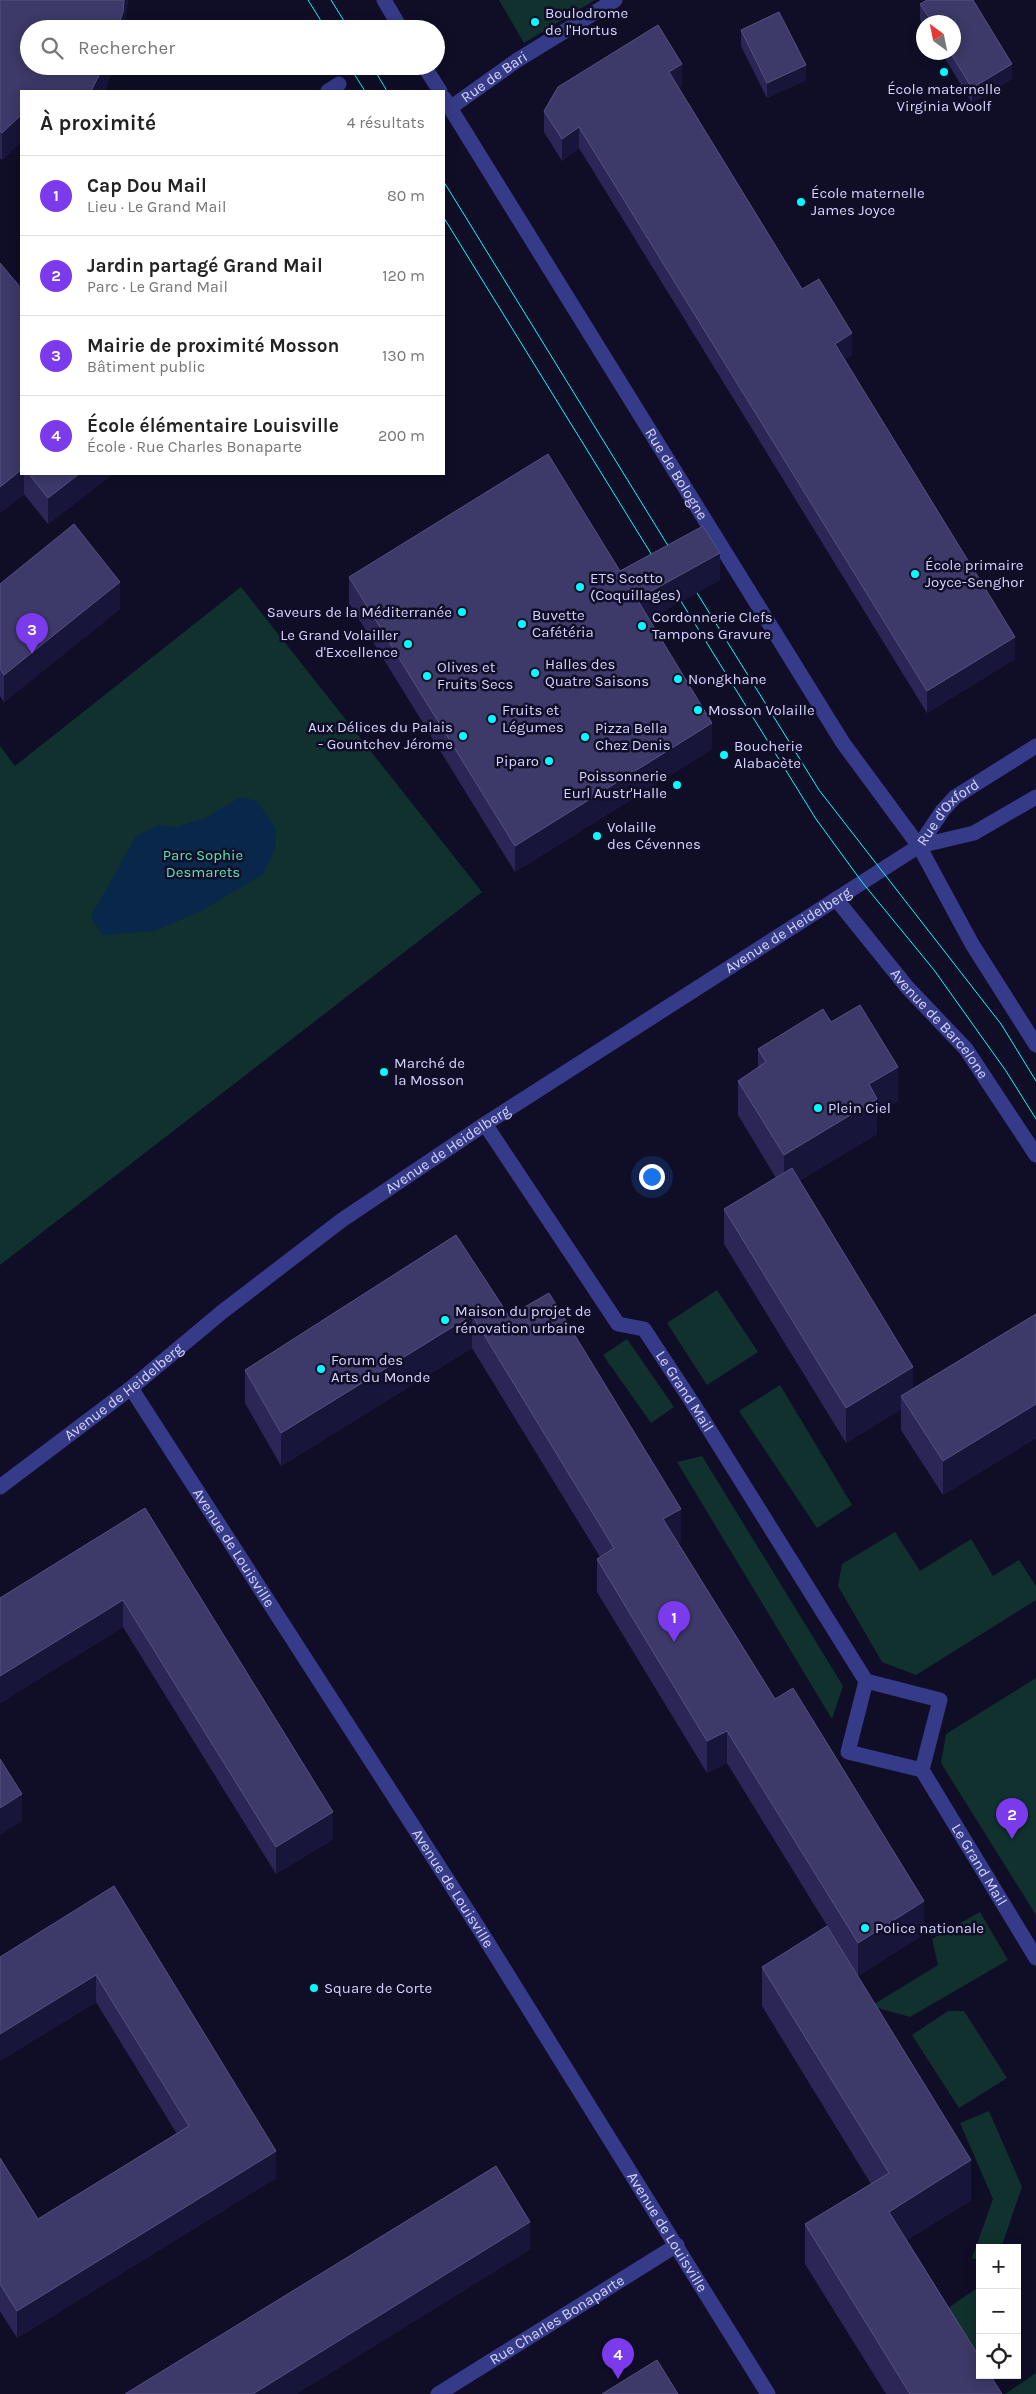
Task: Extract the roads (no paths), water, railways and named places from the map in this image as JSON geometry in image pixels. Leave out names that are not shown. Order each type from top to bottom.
[{"type":"street","points":[[384,0],[396,20]]},
{"type":"street","name":"Rue de Bari","points":[[447,103],[615,0]]},
{"type":"street","points":[[430,75],[439,90]]},
{"type":"street","name":"Rue de Bologne","points":[[447,103],[843,743],[919,846]]},
{"type":"street","name":"Rue d'Oxford","points":[[919,846],[943,810],[955,797],[1036,746]]},
{"type":"street","name":"Rue d'Oxford","points":[[919,846],[974,833],[1036,797]]},
{"type":"street","points":[[919,846],[972,944],[1036,1045]]},
{"type":"street","name":"Avenue de Heidelberg","points":[[0,1487],[132,1388],[222,1312],[342,1220],[485,1124],[919,846]]},
{"type":"street","name":"Avenue de Barcelone","points":[[836,899],[907,988],[966,1049],[1036,1155]]},
{"type":"street","name":"Le Grand Mail","points":[[485,1124],[618,1324],[644,1329],[692,1402],[866,1681]]},
{"type":"street","name":"Avenue de Louisville","points":[[132,1388],[478,1928],[768,2394]]},
{"type":"street","points":[[866,1681],[940,1700],[922,1770],[848,1752],[866,1681]]},
{"type":"street","name":"Le Grand Mail","points":[[922,1770],[1036,1958]]},
{"type":"street","name":"Rue Charles Bonaparte","points":[[438,2394],[677,2245]]},
{"type":"water","points":[[241,797],[257,801],[276,829],[275,849],[263,874],[203,910],[155,931],[102,935],[91,916],[136,836],[158,825],[177,827],[205,818]]},
{"type":"tram line","points":[[308,0],[320,20]]},
{"type":"tram line","points":[[331,0],[343,20]]},
{"type":"tram line","points":[[355,75],[364,90]]},
{"type":"tram line","points":[[377,75],[386,90]]},
{"type":"tram line","points":[[445,184],[675,557]]},
{"type":"tram line","points":[[445,220],[658,565]]},
{"type":"tram line","points":[[689,580],[819,790],[1001,1024],[1036,1081]]},
{"type":"tram line","points":[[674,590],[816,819],[862,882],[934,970],[1006,1071],[1036,1119]]},
{"type":"place","name":"Boulodrome de l'Hortus","points":[[535,22]]},
{"type":"place","name":"École maternelle Virginia Woolf","points":[[944,72]]},
{"type":"place","name":"École maternelle James Joyce","points":[[801,202]]},
{"type":"place","name":"École primaire Joyce-Senghor","points":[[915,574]]},
{"type":"place","name":"ETS Scotto (Coquillages)","points":[[580,587]]},
{"type":"place","name":"Saveurs de la Méditerranée","points":[[462,612]]},
{"type":"place","name":"Buvette Cafétéria","points":[[522,624]]},
{"type":"place","name":"Cordonnerie Clefs Tampons Gravure","points":[[642,626]]},
{"type":"place","name":"Le Grand Volailler d'Excellence","points":[[408,644]]},
{"type":"place","name":"Mairie de proximité Mosson","points":[[32,654]]},
{"type":"place","name":"Halles des Quatre Saisons","points":[[535,673]]},
{"type":"place","name":"Olives et Fruits Secs","points":[[427,676]]},
{"type":"place","name":"Nongkhane","points":[[678,679]]},
{"type":"place","name":"Mosson Volaille","points":[[698,710]]},
{"type":"place","name":"Fruits et Légumes","points":[[492,719]]},
{"type":"place","name":"Aux Délices du Palais - Gountchev Jérome","points":[[463,736]]},
{"type":"place","name":"Pizza Bella Chez Denis","points":[[585,737]]},
{"type":"place","name":"Boucherie Alabacète","points":[[724,755]]},
{"type":"place","name":"Piparo","points":[[549,761]]},
{"type":"place","name":"Poissonnerie Eurl Austr'Halle","points":[[677,785]]},
{"type":"place","name":"Volaille des Cévennes","points":[[597,836]]},
{"type":"place","name":"Marché de la Mosson","points":[[384,1072]]},
{"type":"place","name":"Plein Ciel","points":[[818,1108]]},
{"type":"place","name":"Maison du projet de rénovation urbaine","points":[[445,1320]]},
{"type":"place","name":"Forum des Arts du Monde","points":[[321,1369]]},
{"type":"place","name":"Cap Dou Mail","points":[[674,1642]]},
{"type":"place","name":"Jardin partagé Grand Mail","points":[[1012,1839]]},
{"type":"place","name":"Police nationale","points":[[865,1928]]},
{"type":"place","name":"Square de Corte","points":[[314,1988]]},
{"type":"place","name":"École élémentaire Louisville","points":[[618,2379]]},
{"type":"park label","name":"Parc Sophie Desmarets","points":[[203,864]]}]
